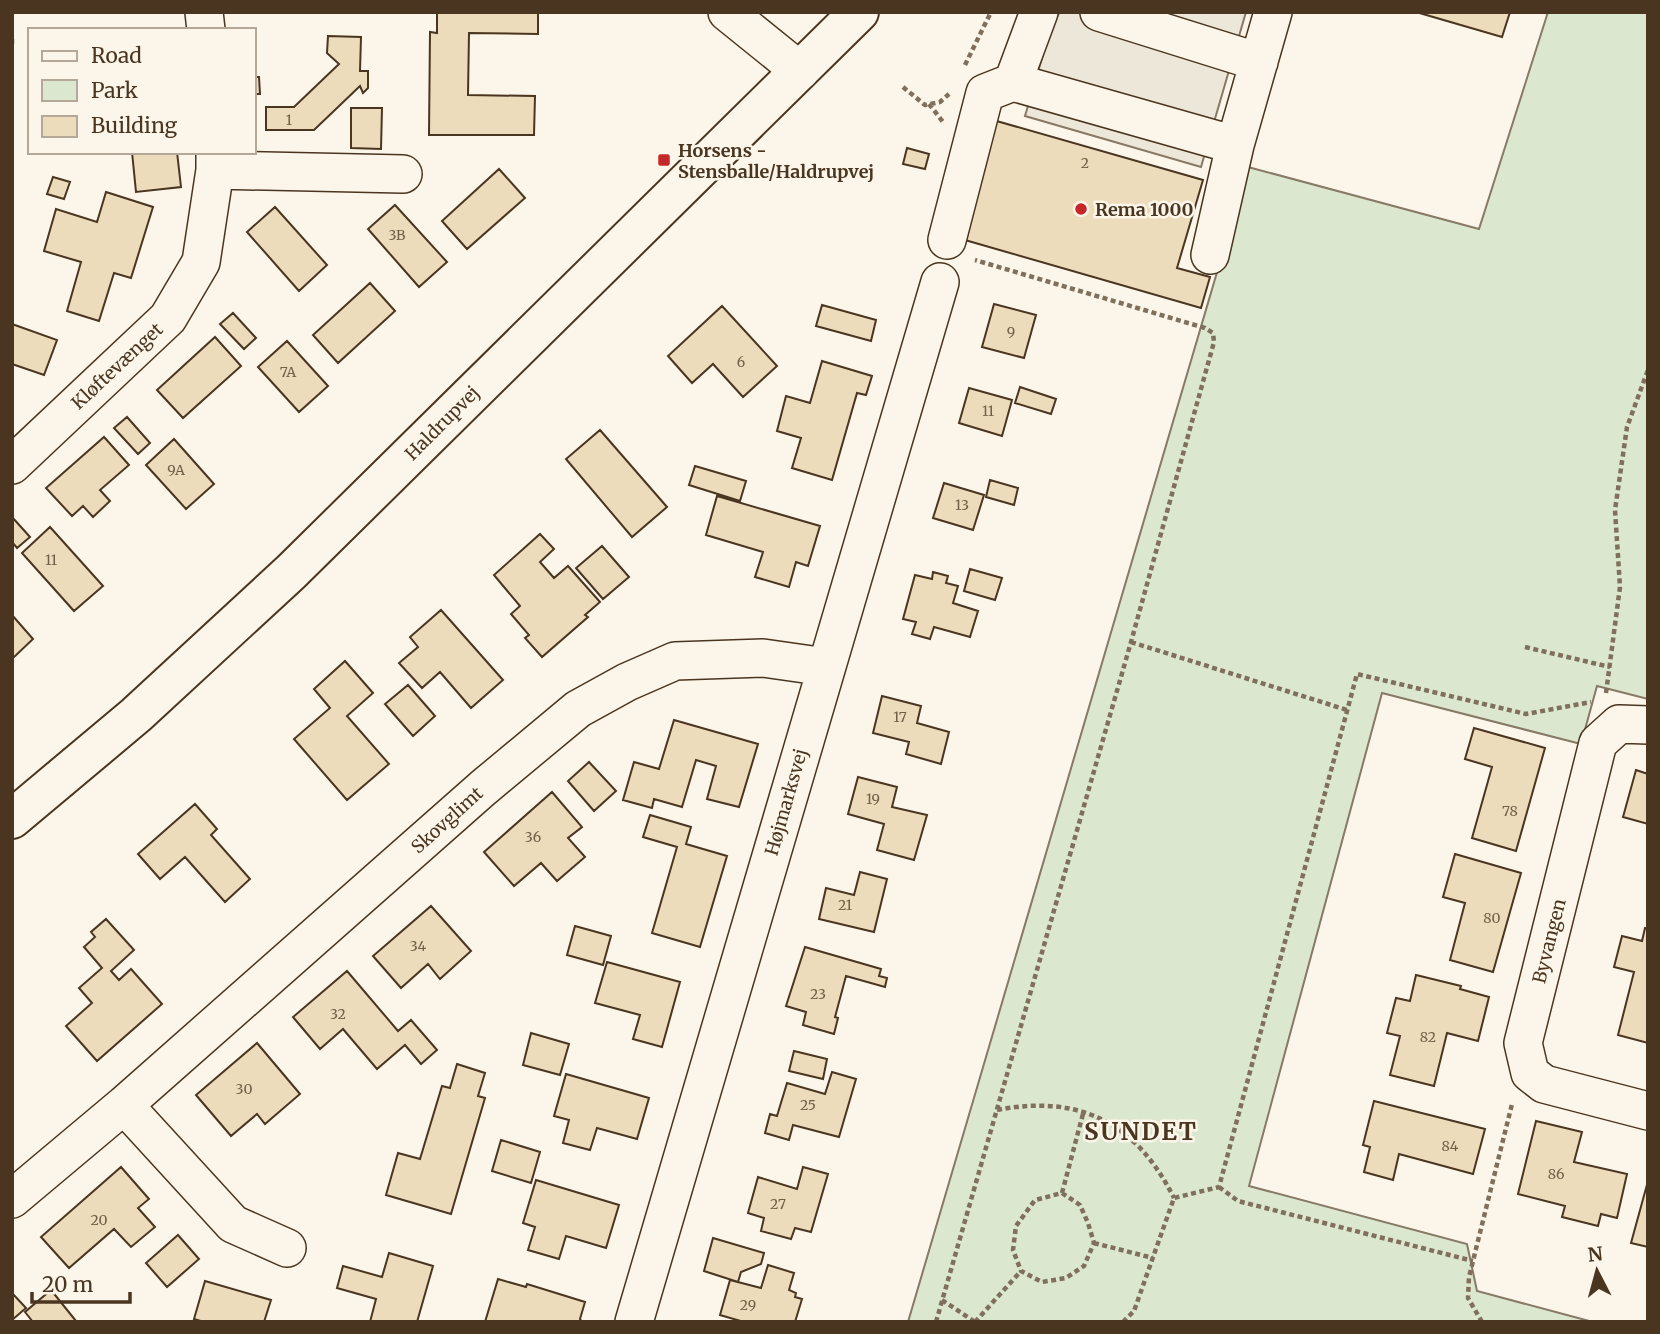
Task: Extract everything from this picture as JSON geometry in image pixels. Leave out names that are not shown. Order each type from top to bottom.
[{"type":"main road","name":"Haldrupvej","points":[[12,819],[136,715],[291,572],[859,12]]},
{"type":"street","points":[[727,12],[800,71]]},
{"type":"street","points":[[1013,82],[1039,12]]},
{"type":"street","points":[[1099,12],[1259,62]]},
{"type":"street","points":[[1210,255],[1235,145],[1273,12]]},
{"type":"street","points":[[959,250],[985,93],[1013,82],[1235,145]]},
{"type":"street","name":"Kløftevænget","points":[[12,465],[168,318],[201,262],[215,161],[403,174]]},
{"type":"street","name":"Højmarksvej","points":[[635,1322],[940,282]]},
{"type":"street","name":"Skovglimt","points":[[12,1199],[124,1105],[484,788],[578,709],[675,661],[763,658],[826,667]]},
{"type":"street","name":"Byvangen","points":[[1530,1073],[1523,1043],[1598,743],[1624,716]]},
{"type":"street","points":[[1530,1073],[1544,1084],[1648,1111]]},
{"type":"street","points":[[124,1105],[233,1224],[287,1248]]},
{"type":"path","points":[[964,65],[991,12]]},
{"type":"path","points":[[12,39],[12,47]]},
{"type":"path","points":[[903,87],[925,105],[940,102],[953,90]]},
{"type":"path","points":[[936,1322],[1214,342],[1213,333],[1205,328],[959,250]]},
{"type":"path","points":[[1219,1188],[1357,674],[1526,714],[1624,716],[1610,667],[1620,587],[1615,510],[1627,427],[1648,370]]},
{"type":"path","points":[[1131,642],[1347,710]]},
{"type":"path","points":[[1525,646],[1610,667]]},
{"type":"path","points":[[1482,1322],[1468,1298],[1469,1277],[1515,1092],[1530,1073]]},
{"type":"path","points":[[997,1110],[1023,1105],[1051,1105],[1084,1110],[1125,1135],[1145,1153],[1161,1174],[1174,1198],[1134,1311],[1123,1322]]},
{"type":"path","points":[[1062,1193],[1084,1110]]},
{"type":"path","points":[[1174,1198],[1219,1188],[1238,1201],[1473,1261]]},
{"type":"path","points":[[1062,1193],[1080,1205],[1094,1243],[1084,1266],[1066,1278],[1042,1283],[1021,1271],[1013,1250],[1016,1226],[1035,1200],[1062,1193]]},
{"type":"path","points":[[1094,1243],[1153,1258]]},
{"type":"path","points":[[942,1300],[975,1322],[1021,1271]]},
{"type":"green space","points":[[1548,12],[1648,12],[1648,699],[1597,686],[1581,744],[1382,693],[1249,1186],[1467,1244],[1477,1291],[1593,1322],[908,1322],[1248,167],[1479,229]]},
{"type":"shaded area","points":[[1060,12],[1246,12],[1201,167],[1025,116],[1052,24]]},
{"type":"building","points":[[437,12],[538,12],[538,34],[469,33],[468,95],[535,96],[534,135],[429,135],[430,32],[437,33]]},
{"type":"building","points":[[1416,12],[1510,12],[1502,37]]},
{"type":"building","points":[[328,36],[361,37],[360,71],[368,71],[368,88],[363,93],[360,86],[314,130],[266,130],[266,107],[294,107],[339,64],[327,53]]},
{"type":"building","points":[[256,77],[259,77],[260,94],[256,94]]},
{"type":"building","points":[[351,108],[382,108],[381,149],[351,148]]},
{"type":"building","name":"Rema 1000","points":[[993,120],[1203,180],[1177,268],[1210,277],[1201,308],[958,238]]},
{"type":"building","points":[[907,148],[929,154],[925,169],[903,164]]},
{"type":"building","points":[[132,154],[177,154],[181,187],[136,192]]},
{"type":"building","points":[[499,169],[525,198],[467,249],[442,221]]},
{"type":"building","points":[[53,177],[70,182],[64,199],[47,194]]},
{"type":"building","points":[[106,192],[153,207],[131,278],[114,273],[99,321],[67,311],[81,262],[44,251],[56,209],[97,222]]},
{"type":"building","points":[[395,205],[447,262],[419,287],[368,229]]},
{"type":"building","points":[[275,207],[327,265],[299,291],[247,232]]},
{"type":"building","points":[[370,283],[395,311],[338,363],[313,335]]},
{"type":"building","points":[[994,304],[1036,315],[1024,358],[982,347]]},
{"type":"building","points":[[822,305],[876,320],[871,341],[816,326]]},
{"type":"building","points":[[722,306],[777,366],[743,397],[713,364],[692,383],[668,356]]},
{"type":"building","points":[[233,313],[256,338],[244,349],[220,324]]},
{"type":"building","points":[[12,324],[57,340],[44,375],[12,364]]},
{"type":"building","points":[[215,337],[241,366],[183,418],[157,390]]},
{"type":"building","points":[[287,341],[328,386],[299,412],[258,367]]},
{"type":"building","points":[[822,361],[872,376],[866,395],[857,393],[832,480],[792,468],[801,438],[777,431],[786,396],[810,403]]},
{"type":"building","points":[[1020,387],[1056,399],[1051,414],[1015,403]]},
{"type":"building","points":[[969,388],[1012,400],[1002,436],[959,423]]},
{"type":"building","points":[[127,417],[150,443],[138,454],[114,428]]},
{"type":"building","points":[[600,430],[667,507],[632,537],[566,459]]},
{"type":"building","points":[[104,437],[129,465],[100,490],[110,501],[93,517],[83,506],[72,516],[46,488]]},
{"type":"building","points":[[174,439],[214,484],[186,509],[146,465]]},
{"type":"building","points":[[695,466],[746,481],[740,501],[689,485]]},
{"type":"building","points":[[990,480],[1018,488],[1014,505],[986,497]]},
{"type":"building","points":[[944,483],[984,495],[973,530],[933,518]]},
{"type":"building","points":[[717,496],[820,526],[808,566],[796,562],[789,587],[755,577],[763,552],[706,535]]},
{"type":"building","points":[[12,517],[30,537],[17,548],[12,542]]},
{"type":"building","points":[[50,527],[103,586],[74,611],[22,553]]},
{"type":"building","points":[[540,534],[554,549],[540,562],[554,578],[568,566],[600,602],[585,615],[588,617],[542,657],[525,638],[529,635],[511,614],[520,606],[494,575]]},
{"type":"building","points":[[602,546],[629,577],[603,599],[576,568]]},
{"type":"building","points":[[970,569],[1002,578],[995,600],[964,591]]},
{"type":"building","points":[[933,572],[948,576],[946,583],[958,586],[953,603],[978,611],[970,637],[934,627],[930,639],[912,634],[916,622],[903,619],[915,575],[932,579]]},
{"type":"building","points":[[441,610],[503,680],[471,708],[440,672],[422,688],[399,663],[418,647],[410,637]]},
{"type":"building","points":[[12,615],[33,639],[12,659]]},
{"type":"building","points":[[345,661],[373,693],[347,716],[389,764],[347,800],[294,739],[330,708],[314,689]]},
{"type":"building","points":[[408,685],[435,716],[413,736],[385,704]]},
{"type":"building","points":[[882,696],[921,706],[917,723],[949,732],[941,764],[906,754],[909,742],[873,733]]},
{"type":"building","points":[[674,720],[758,744],[739,807],[707,799],[716,766],[696,760],[682,807],[654,799],[652,808],[623,800],[634,762],[659,769]]},
{"type":"building","points":[[1474,728],[1545,748],[1516,851],[1472,838],[1492,767],[1465,759]]},
{"type":"building","points":[[589,762],[616,791],[594,811],[568,781]]},
{"type":"building","points":[[1636,770],[1648,774],[1648,824],[1623,817]]},
{"type":"building","points":[[858,777],[897,787],[892,807],[927,815],[914,860],[877,850],[884,824],[848,814]]},
{"type":"building","points":[[552,792],[582,827],[568,838],[585,857],[557,881],[541,863],[514,886],[484,852]]},
{"type":"building","points":[[195,804],[217,829],[211,835],[250,879],[225,902],[185,857],[160,879],[138,854]]},
{"type":"building","points":[[650,815],[691,827],[686,844],[727,856],[700,947],[652,933],[677,847],[643,837]]},
{"type":"building","points":[[1455,854],[1521,873],[1493,972],[1450,960],[1465,903],[1443,897]]},
{"type":"building","points":[[860,872],[887,879],[874,932],[819,919],[826,888],[854,895]]},
{"type":"building","points":[[431,906],[471,951],[440,979],[428,964],[401,988],[373,956]]},
{"type":"building","points":[[106,919],[134,950],[111,971],[119,980],[131,969],[162,1004],[97,1061],[66,1026],[92,1003],[79,988],[102,968],[84,947],[95,937],[91,932]]},
{"type":"building","points":[[575,926],[611,936],[603,965],[567,955]]},
{"type":"building","points":[[1645,928],[1648,929],[1648,1043],[1618,1035],[1634,972],[1614,967],[1622,936],[1642,941]]},
{"type":"building","points":[[805,947],[881,969],[879,976],[887,978],[885,987],[846,976],[835,1017],[838,1018],[834,1034],[803,1025],[806,1012],[786,1006]]},
{"type":"building","points":[[607,962],[680,982],[662,1047],[633,1039],[640,1015],[595,1003]]},
{"type":"building","points":[[347,971],[398,1031],[411,1020],[437,1050],[421,1064],[405,1045],[377,1069],[343,1029],[320,1049],[293,1017]]},
{"type":"building","points":[[1416,975],[1461,986],[1460,989],[1489,997],[1478,1041],[1447,1033],[1434,1086],[1390,1075],[1400,1036],[1387,1033],[1396,998],[1410,1001]]},
{"type":"building","points":[[531,1033],[569,1044],[560,1075],[523,1065]]},
{"type":"building","points":[[257,1043],[300,1094],[265,1124],[257,1114],[231,1136],[196,1095]]},
{"type":"building","points":[[794,1051],[827,1059],[823,1079],[789,1071]]},
{"type":"building","points":[[457,1064],[485,1073],[478,1096],[485,1098],[451,1214],[386,1195],[398,1153],[420,1159],[442,1086],[450,1088]]},
{"type":"building","points":[[832,1072],[856,1079],[839,1137],[793,1125],[789,1140],[765,1133],[770,1114],[777,1116],[787,1083],[825,1094]]},
{"type":"building","points":[[566,1074],[649,1098],[637,1139],[597,1128],[590,1150],[563,1143],[569,1120],[554,1116]]},
{"type":"building","points":[[1374,1101],[1485,1129],[1473,1174],[1399,1154],[1393,1180],[1364,1172],[1370,1147],[1363,1145]]},
{"type":"building","points":[[1536,1121],[1582,1132],[1574,1162],[1627,1174],[1617,1218],[1601,1214],[1598,1226],[1562,1217],[1565,1206],[1518,1194]]},
{"type":"building","points":[[501,1140],[540,1152],[531,1183],[492,1171]]},
{"type":"building","points":[[121,1167],[149,1199],[138,1208],[155,1227],[131,1247],[114,1229],[69,1268],[41,1237]]},
{"type":"building","points":[[803,1167],[828,1174],[811,1232],[795,1228],[791,1239],[761,1231],[764,1218],[748,1213],[758,1177],[797,1189]]},
{"type":"building","points":[[536,1180],[619,1205],[606,1248],[566,1236],[559,1259],[528,1250],[535,1227],[523,1223]]},
{"type":"building","points":[[1648,1181],[1648,1247],[1631,1243]]},
{"type":"building","points":[[178,1235],[199,1259],[167,1287],[146,1263]]},
{"type":"building","points":[[713,1238],[764,1253],[761,1264],[741,1272],[738,1282],[704,1271]]},
{"type":"building","points":[[389,1253],[433,1266],[417,1322],[370,1322],[376,1299],[337,1288],[343,1266],[382,1277]]},
{"type":"building","points":[[768,1265],[794,1273],[789,1290],[796,1293],[795,1297],[802,1299],[795,1322],[744,1322],[720,1315],[730,1280],[761,1288]]},
{"type":"building","points":[[498,1279],[526,1287],[527,1284],[585,1302],[580,1319],[582,1322],[485,1322]]},
{"type":"building","points":[[205,1281],[271,1300],[264,1322],[204,1322],[194,1319]]},
{"type":"building","points":[[51,1290],[75,1322],[33,1322],[25,1312]]},
{"type":"building","points":[[12,1293],[26,1308],[12,1320]]},
{"type":"place","name":"Horsens - Stensballe/Haldrupvej","points":[[664,160]]},
{"type":"place","name":"Rema 1000","points":[[1081,209]]},
{"type":"district","name":"SUNDET","points":[[1141,1131]]}]
